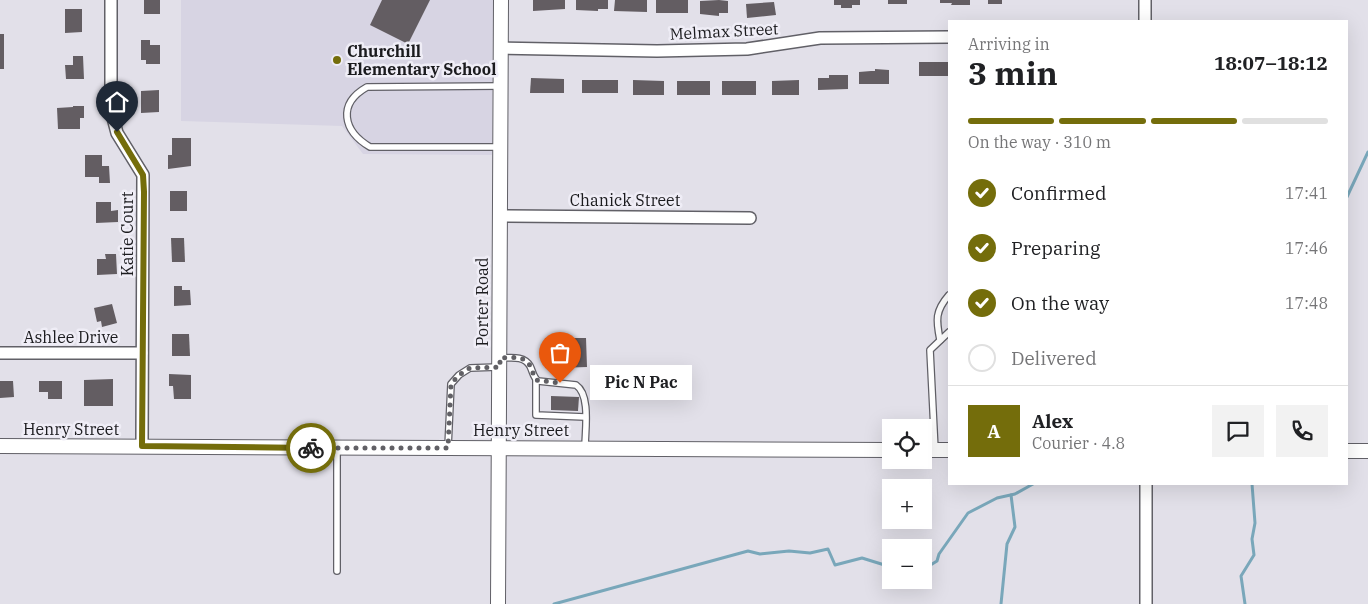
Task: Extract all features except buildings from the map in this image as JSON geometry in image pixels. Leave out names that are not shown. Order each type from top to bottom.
[{"type":"street","name":"Katie Court","points":[[111,0],[111,110],[117,132],[143,175],[142,446]]},
{"type":"street","name":"Porter Road","points":[[498,604],[501,0]]},
{"type":"street","points":[[1145,0],[1145,20]]},
{"type":"street","name":"Melmax Street","points":[[500,48],[657,51],[747,49],[820,38],[948,37]]},
{"type":"street","name":"Chanick Street","points":[[499,216],[750,218]]},
{"type":"street","name":"Ashlee Drive","points":[[0,353],[142,353]]},
{"type":"street","name":"Henry Street","points":[[0,446],[882,450]]},
{"type":"street","points":[[1348,451],[1368,451]]},
{"type":"street","points":[[1146,485],[1146,604]]},
{"type":"lane","points":[[500,86],[367,87],[356,93],[346,117],[351,131],[360,141],[370,147],[500,147]]},
{"type":"lane","points":[[940,340],[936,321],[940,305],[948,295]]},
{"type":"lane","points":[[936,450],[930,350],[948,333]]},
{"type":"lane","points":[[448,448],[451,384],[459,375],[470,368],[520,358],[525,360],[529,364],[536,380],[536,415],[585,417]]},
{"type":"lane","points":[[536,380],[576,385],[580,388],[586,402],[585,448]]},
{"type":"lane","points":[[337,448],[337,571]]},
{"type":"shaded area","name":"Churchill Elementary School","points":[[181,0],[493,0],[492,155],[363,154],[342,126],[181,121]]},
{"type":"waterway","points":[[1348,195],[1368,152]]},
{"type":"waterway","points":[[932,564],[937,561],[939,554],[968,513],[997,498],[1015,494],[1031,485]]},
{"type":"waterway","points":[[1245,604],[1241,576],[1254,555],[1252,539],[1255,523],[1252,485]]},
{"type":"waterway","points":[[1001,604],[1007,544],[1015,527],[1011,495]]},
{"type":"waterway","points":[[554,604],[748,551],[760,554],[789,551],[810,553],[828,549],[835,565],[862,558],[882,564]]},
{"type":"way so far","points":[[311,448],[448,448],[451,384],[459,375],[470,368],[500,367],[500,358],[520,358],[525,360],[529,364],[536,380],[560,383]]},
{"type":"place","name":"Churchill Elementary School","points":[[337,60]]},
{"type":"place","name":"Pic N Pac","points":[[560,383]]},
{"type":"route","points":[[117,132],[143,175],[142,446],[311,448]]}]
